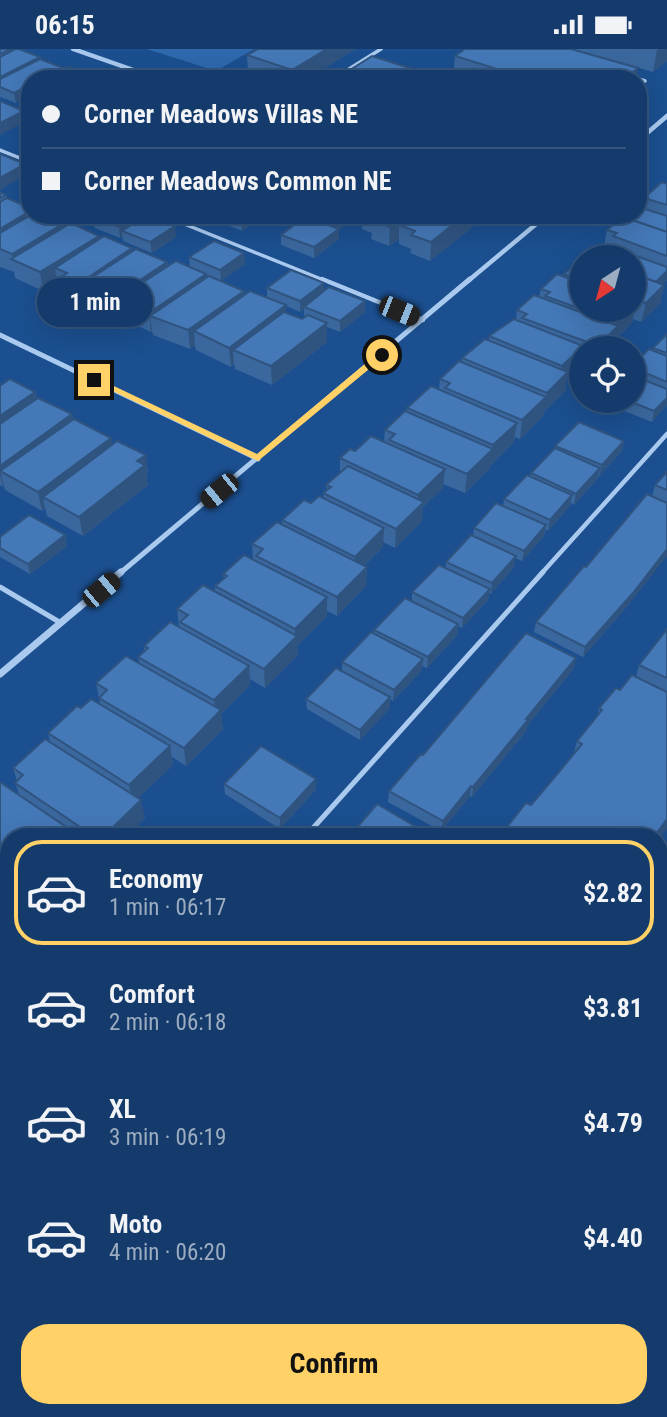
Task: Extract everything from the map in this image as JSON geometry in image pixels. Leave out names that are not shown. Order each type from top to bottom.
[{"type":"street","points":[[73,49],[133,70]]},
{"type":"street","points":[[647,133],[667,116]]},
{"type":"street","points":[[0,674],[536,224]]},
{"type":"street","points":[[0,335],[258,459]]},
{"type":"lane","points":[[347,70],[382,49]]},
{"type":"lane","points":[[358,63],[371,67]]},
{"type":"lane","points":[[0,150],[21,158]]},
{"type":"lane","points":[[184,224],[422,320]]},
{"type":"lane","points":[[313,828],[667,434]]},
{"type":"lane","points":[[0,587],[61,622]]},
{"type":"shaded area","points":[[147,49],[254,49],[218,70]]},
{"type":"building","points":[[15,49],[40,57],[0,77],[0,57]]},
{"type":"building","points":[[258,49],[327,49],[292,70],[247,55]]},
{"type":"building","points":[[465,49],[571,49],[638,68],[500,70],[455,56]]},
{"type":"building","points":[[372,56],[416,70],[350,70]]},
{"type":"building","points":[[40,59],[63,68],[21,70],[21,90],[14,93],[0,87],[0,79]]},
{"type":"building","points":[[0,101],[21,110],[21,112],[0,123]]},
{"type":"building","points":[[0,154],[21,162],[21,166],[0,178]]},
{"type":"building","points":[[662,182],[667,184],[667,205],[647,199],[647,195]]},
{"type":"building","points":[[7,198],[21,204],[21,216],[0,229],[0,202]]},
{"type":"building","points":[[647,210],[667,216],[667,232],[644,224],[647,224]]},
{"type":"building","points":[[21,221],[21,224],[63,224],[12,254],[0,249],[0,233]]},
{"type":"building","points":[[69,224],[99,236],[40,272],[11,259]]},
{"type":"building","points":[[132,224],[175,226],[150,242],[122,231]]},
{"type":"building","points":[[295,224],[326,224],[339,229],[314,247],[281,235]]},
{"type":"building","points":[[454,224],[431,242],[411,235],[415,231],[399,225]]},
{"type":"building","points":[[614,224],[644,224],[667,232],[667,256],[646,248],[646,245],[637,245],[613,236],[617,233],[607,230]]},
{"type":"building","points":[[104,236],[132,248],[77,285],[60,278],[67,273],[55,268]]},
{"type":"building","points":[[214,241],[244,253],[220,270],[189,257]]},
{"type":"building","points":[[136,249],[167,262],[110,300],[77,287]]},
{"type":"building","points":[[646,260],[667,267],[667,271],[656,282],[646,278]]},
{"type":"building","points":[[176,261],[206,274],[149,313],[117,299]]},
{"type":"building","points":[[291,270],[324,283],[300,301],[267,288]]},
{"type":"building","points":[[557,274],[569,278],[569,305],[545,296],[550,292],[541,289]]},
{"type":"building","points":[[209,276],[244,291],[188,330],[150,316]]},
{"type":"building","points":[[646,278],[664,285],[646,303]]},
{"type":"building","points":[[329,287],[365,301],[340,321],[304,307]]},
{"type":"building","points":[[250,291],[286,305],[229,348],[194,331]]},
{"type":"building","points":[[534,295],[569,308],[569,322],[607,322],[618,326],[608,336],[571,336],[522,318],[527,314],[517,310]]},
{"type":"building","points":[[284,312],[302,319],[308,315],[327,323],[271,366],[233,350]]},
{"type":"building","points":[[514,319],[569,341],[569,359],[562,366],[489,336]]},
{"type":"building","points":[[667,334],[667,353],[653,348]]},
{"type":"building","points":[[485,339],[568,372],[547,393],[462,358]]},
{"type":"building","points":[[649,349],[667,356],[667,382],[646,373],[646,352]]},
{"type":"building","points":[[459,361],[546,397],[522,420],[445,388],[450,383],[440,379]]},
{"type":"building","points":[[10,379],[35,392],[0,416],[0,384]]},
{"type":"building","points":[[646,381],[667,389],[667,398],[654,411],[646,408]]},
{"type":"building","points":[[431,386],[517,423],[493,445],[407,408]]},
{"type":"building","points":[[38,398],[72,414],[0,466],[0,424]]},
{"type":"building","points":[[405,411],[493,449],[467,474],[389,440],[395,434],[385,430]]},
{"type":"building","points":[[74,419],[111,438],[38,492],[0,471]]},
{"type":"building","points":[[579,422],[624,441],[602,465],[555,446]]},
{"type":"building","points":[[371,436],[445,469],[418,495],[340,458],[350,449],[355,451]]},
{"type":"building","points":[[117,441],[146,455],[137,461],[145,465],[79,517],[43,497]]},
{"type":"building","points":[[555,448],[600,468],[576,494],[531,473]]},
{"type":"building","points":[[348,466],[424,502],[396,529],[323,493],[331,487],[326,485]]},
{"type":"building","points":[[667,472],[667,490],[655,485]]},
{"type":"building","points":[[527,475],[572,495],[550,520],[504,499]]},
{"type":"building","points":[[647,494],[667,503],[667,549],[633,593],[585,647],[536,622],[584,566],[586,567]]},
{"type":"building","points":[[319,496],[384,528],[355,557],[282,520],[304,500],[311,503]]},
{"type":"building","points":[[496,503],[546,525],[524,551],[474,528]]},
{"type":"building","points":[[29,515],[65,535],[28,564],[0,548],[0,537]]},
{"type":"building","points":[[277,522],[367,567],[337,597],[256,556],[263,549],[252,544]]},
{"type":"building","points":[[471,535],[516,556],[492,583],[446,562]]},
{"type":"building","points":[[244,555],[327,597],[295,629],[215,586],[227,576],[223,574]]},
{"type":"building","points":[[439,565],[490,589],[463,618],[412,592]]},
{"type":"building","points":[[203,585],[297,636],[264,669],[180,622],[188,615],[177,609]]},
{"type":"building","points":[[405,598],[458,624],[428,657],[374,630]]},
{"type":"building","points":[[170,622],[249,666],[214,700],[138,657],[148,648],[144,646]]},
{"type":"building","points":[[667,629],[667,678],[639,665]]},
{"type":"building","points":[[371,632],[423,659],[394,690],[342,662]]},
{"type":"building","points":[[526,633],[576,658],[473,787],[471,786],[443,821],[389,791],[421,754],[423,755]]},
{"type":"building","points":[[126,656],[221,710],[184,748],[99,698],[107,690],[96,683]]},
{"type":"building","points":[[336,668],[390,697],[360,730],[306,699]]},
{"type":"building","points":[[632,675],[667,692],[667,819],[660,828],[507,827],[526,803],[531,805],[582,744],[577,741],[602,710],[599,708],[616,688],[620,690]]},
{"type":"building","points":[[91,699],[170,746],[129,785],[48,733],[77,706],[81,708]]},
{"type":"building","points":[[45,739],[141,800],[112,828],[82,828],[15,783],[23,775],[13,768]]},
{"type":"building","points":[[261,746],[316,779],[280,818],[224,784]]},
{"type":"building","points":[[0,782],[68,828],[0,828]]},
{"type":"building","points":[[377,804],[418,828],[357,828]]},
{"type":"route","points":[[94,380],[258,459],[382,355]]}]
